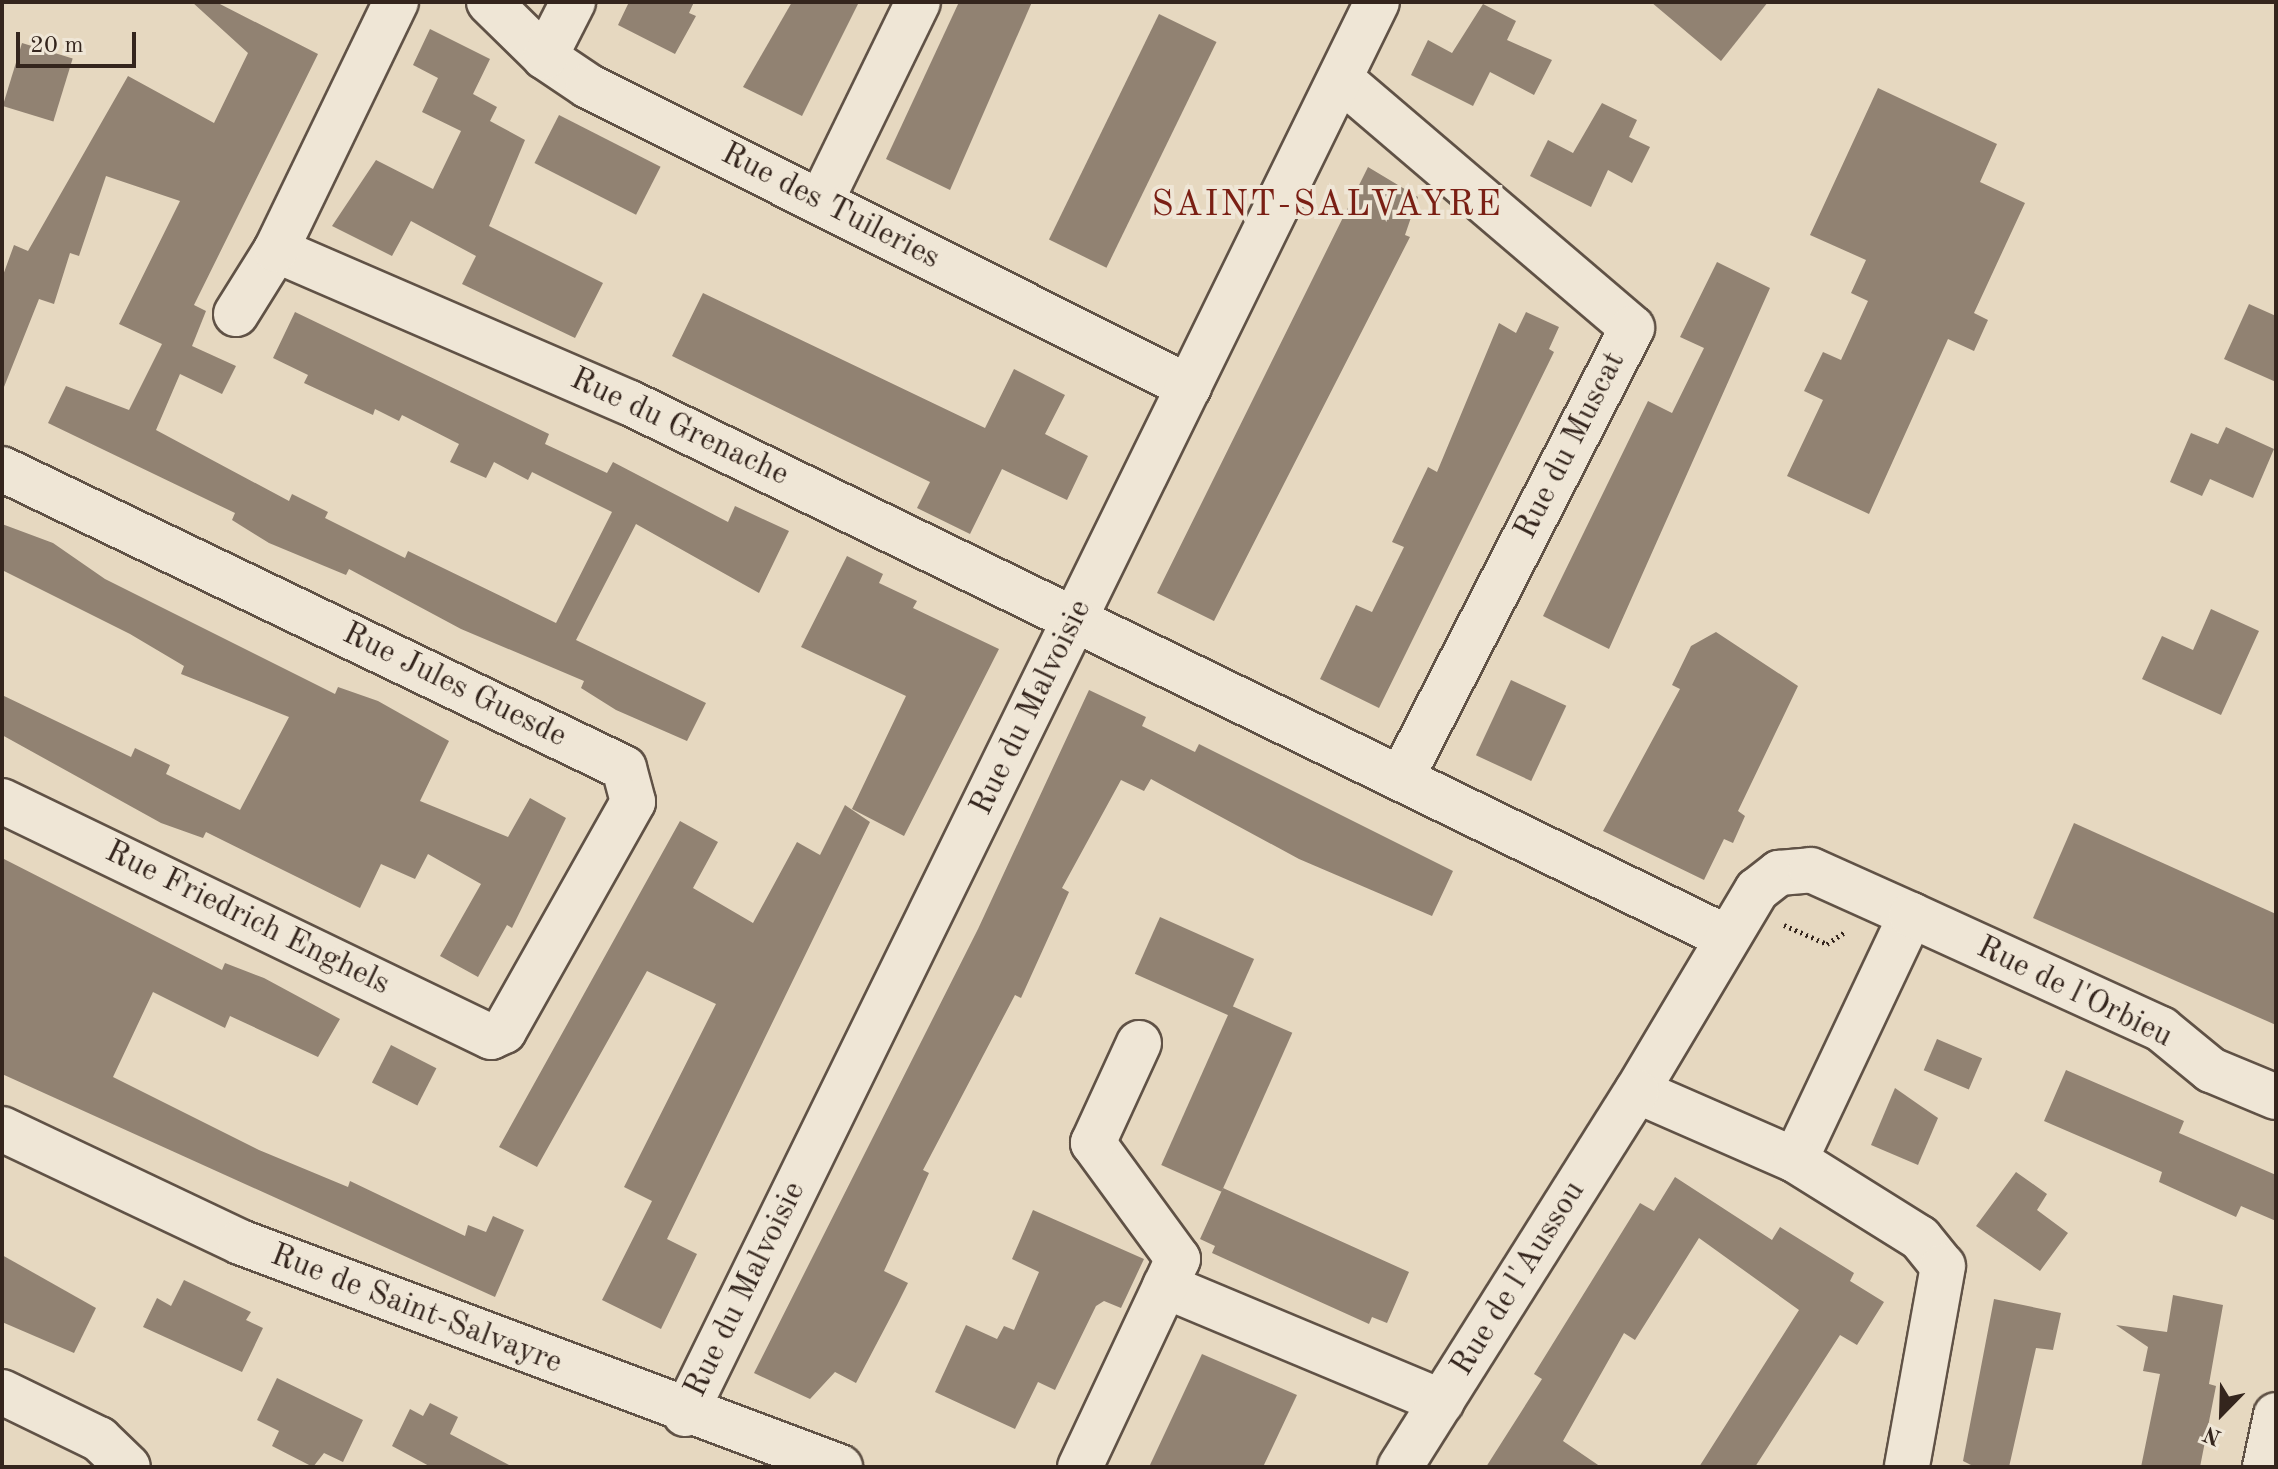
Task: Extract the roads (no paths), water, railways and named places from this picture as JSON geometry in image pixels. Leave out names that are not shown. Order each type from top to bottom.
[{"type":"street","points":[[236,314],[276,250],[396,2]]},
{"type":"street","name":"Rue des Tuileries","points":[[489,2],[545,57],[1189,387]]},
{"type":"street","points":[[545,57],[573,2]]},
{"type":"street","points":[[821,201],[918,2]]},
{"type":"street","name":"Rue du Malvoisie","points":[[685,1414],[1189,387],[1343,81],[1377,2]]},
{"type":"street","name":"Rue du Muscat","points":[[1343,81],[1632,328],[1403,775]]},
{"type":"street","name":"Rue du Grenache","points":[[276,250],[630,403],[1077,618]]},
{"type":"street","name":"Rue Jules Guesde","points":[[2,469],[624,768],[633,802],[504,1031],[491,1037]]},
{"type":"street","points":[[1077,618],[1403,775],[1737,922]]},
{"type":"street","name":"Rue Friedrich Enghels","points":[[2,801],[491,1037]]},
{"type":"street","name":"Rue de l'Orbieu","points":[[1737,922],[1779,873],[1811,870],[2161,1029],[2211,1070],[2276,1097]]},
{"type":"street","points":[[1795,1160],[1896,908]]},
{"type":"street","name":"Rue de l'Aussou","points":[[1400,1467],[1637,1091],[1737,922]]},
{"type":"street","points":[[1080,1467],[1178,1259],[1093,1143],[1139,1043]]},
{"type":"street","points":[[1637,1091],[1795,1160],[1920,1238],[1943,1266],[1907,1467]]},
{"type":"street","name":"Rue de Saint-Salvayre","points":[[2,1129],[240,1242],[685,1414],[840,1467]]},
{"type":"street","points":[[1165,1286],[1442,1402]]},
{"type":"street","points":[[2,1392],[99,1439],[128,1467]]},
{"type":"street","points":[[2265,1467],[2276,1415]]},
{"type":"district","name":"SAINT-SALVAYRE","points":[[1327,207]]}]
